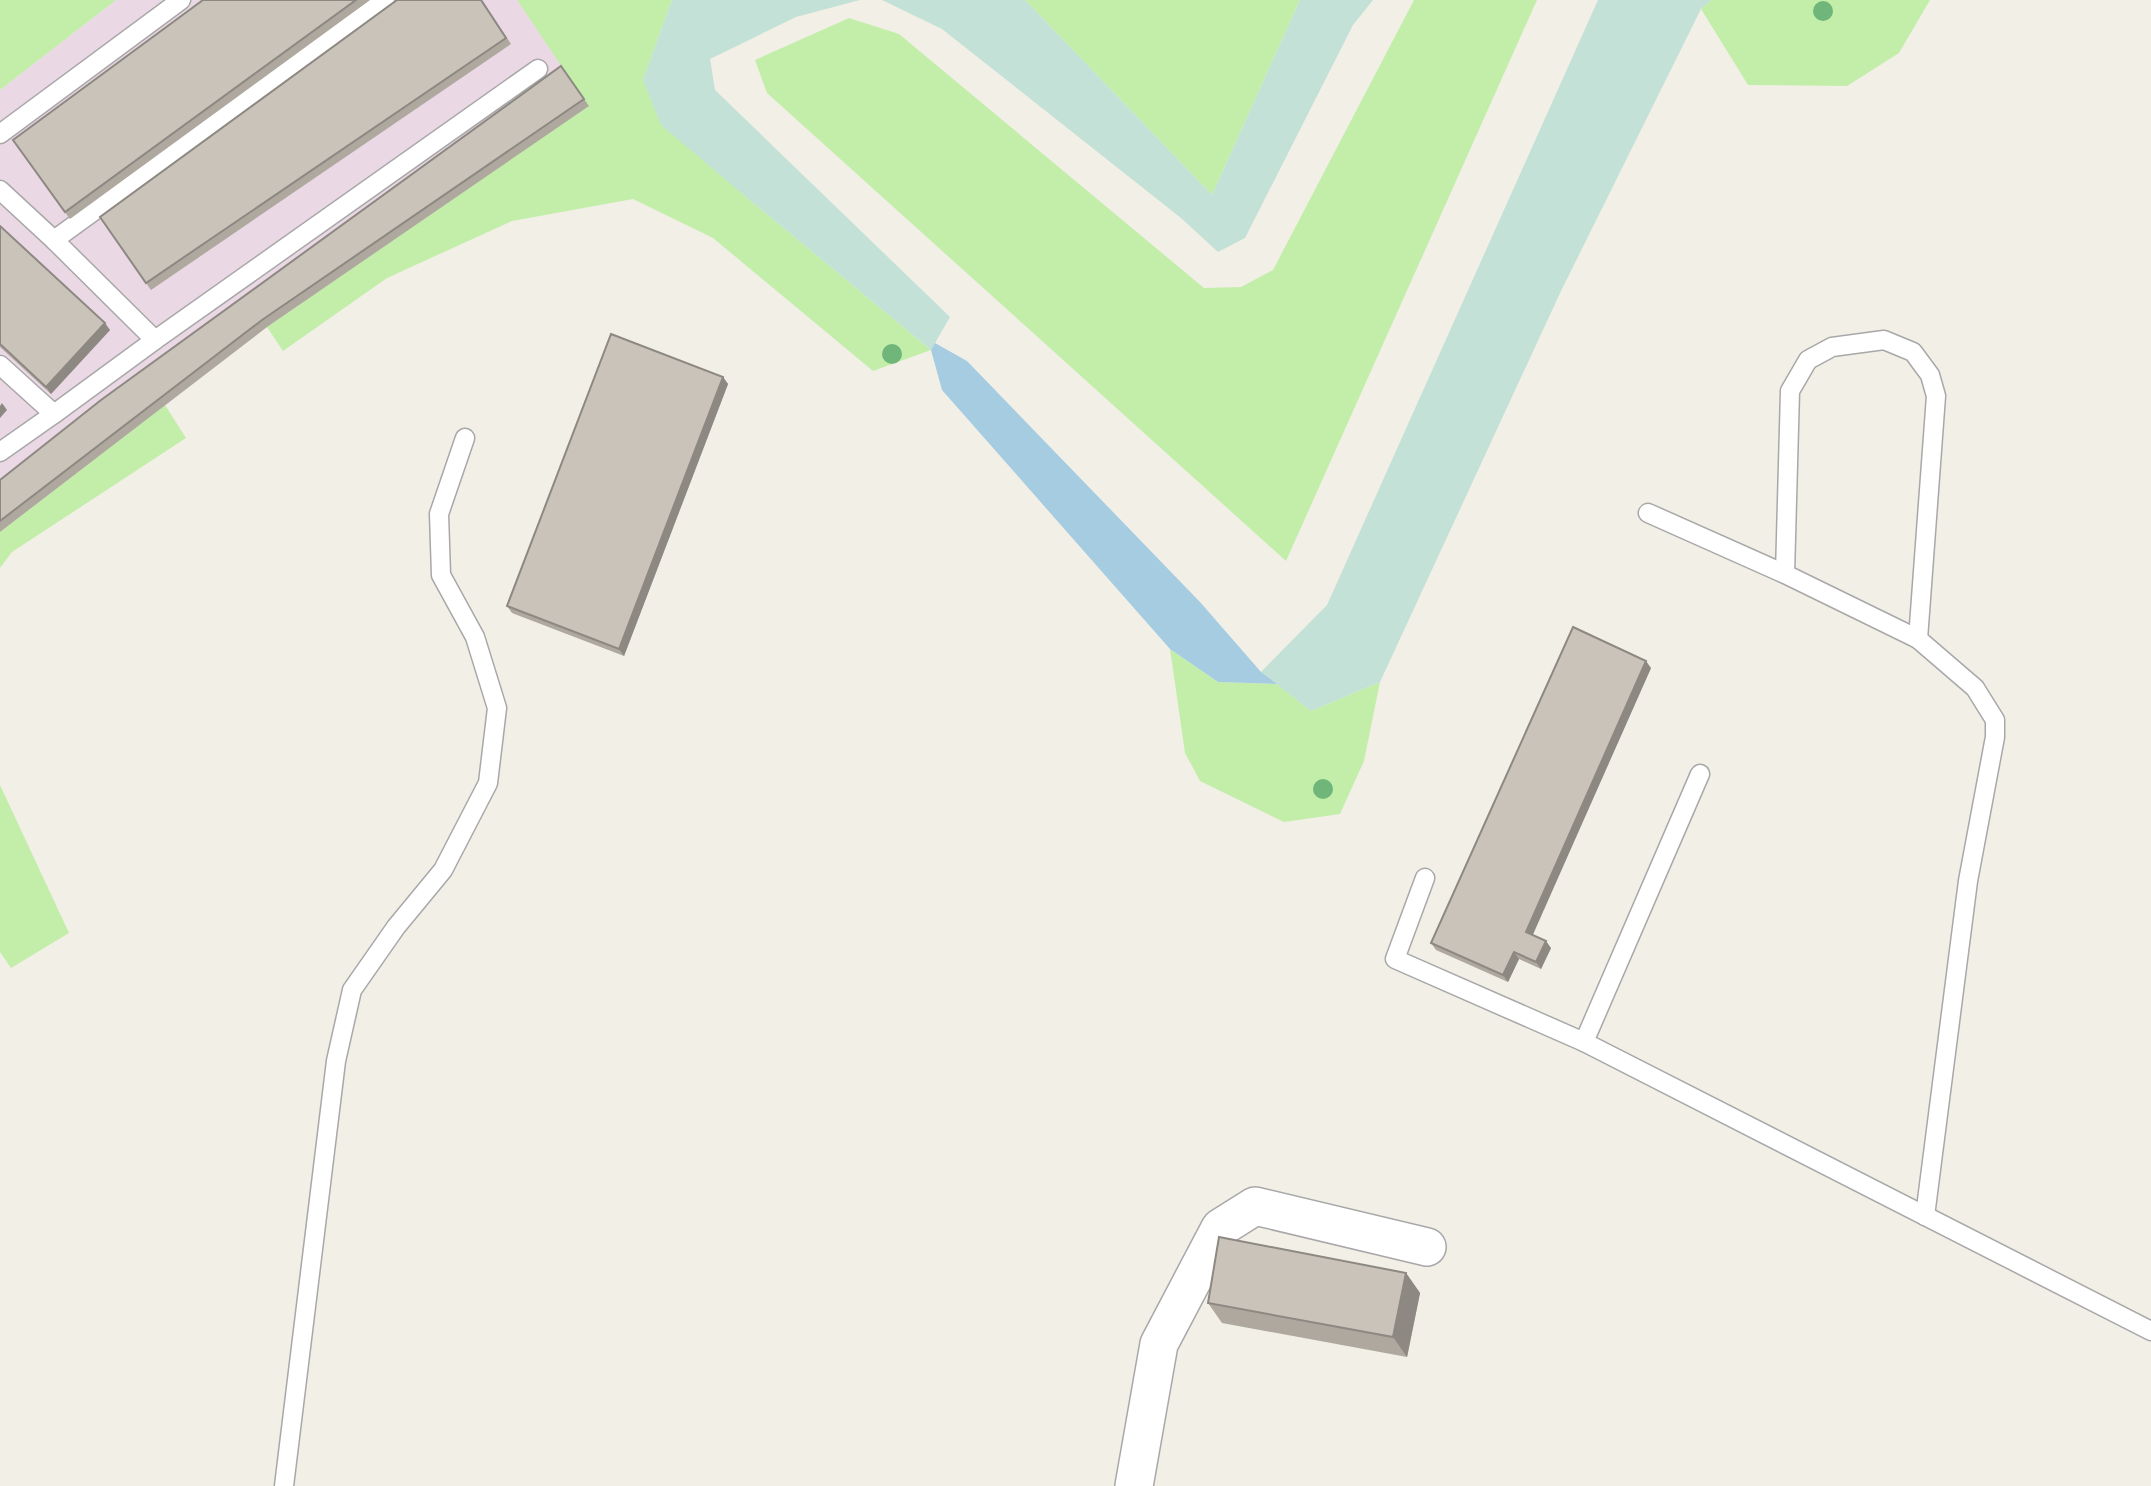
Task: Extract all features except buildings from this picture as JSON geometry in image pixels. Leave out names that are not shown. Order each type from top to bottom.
[{"type":"street","points":[[1134,1486],[1159,1344],[1220,1228],[1255,1206],[1427,1247]]},
{"type":"lane","points":[[0,134],[181,0]]},
{"type":"lane","points":[[54,240],[385,0]]},
{"type":"lane","points":[[0,452],[538,69]]},
{"type":"lane","points":[[0,190],[155,340]]},
{"type":"lane","points":[[1785,574],[1790,391],[1808,360],[1832,347],[1884,340],[1913,352],[1930,375],[1936,396],[1918,639]]},
{"type":"lane","points":[[0,365],[54,414]]},
{"type":"lane","points":[[284,1486],[336,1060],[352,990],[396,928],[443,870],[488,783],[497,708],[475,637],[440,575],[439,514],[465,438]]},
{"type":"lane","points":[[1648,513],[1785,574],[1918,639],[1975,688],[1995,720],[1968,881],[1925,1216]]},
{"type":"lane","points":[[1584,1042],[1700,774]]},
{"type":"lane","points":[[1425,878],[1395,959],[1584,1042],[2151,1331]]},
{"type":"shaded area","points":[[116,0],[517,0],[589,106],[267,327],[0,532],[0,90]]},
{"type":"shaded area","points":[[672,0],[860,0],[796,17],[710,59],[715,90],[950,317],[931,350],[661,125],[643,80]]},
{"type":"shaded area","points":[[882,0],[1025,0],[1212,195],[1300,0],[1373,0],[1353,25],[1245,238],[1218,252],[1181,218],[942,29]]},
{"type":"shaded area","points":[[1598,0],[1711,0],[1701,9],[1561,291],[1380,682],[1311,711],[1261,672],[1327,605]]},
{"type":"shaded area","points":[[935,343],[967,361],[1200,602],[1261,672],[1277,684],[1218,682],[1170,649],[942,390],[931,350]]},
{"type":"green space","points":[[0,0],[116,0],[0,90]]},
{"type":"green space","points":[[517,0],[672,0],[643,80],[745,196],[931,350],[873,371],[713,238],[633,199],[512,221],[387,278],[283,351],[267,327],[588,106]]},
{"type":"green space","points":[[1025,0],[1300,0],[1212,195]]},
{"type":"green space","points":[[1414,0],[1537,0],[1286,561],[767,93],[755,60],[849,18],[899,34],[1204,288],[1241,287],[1273,270]]},
{"type":"green space","points":[[1711,0],[1930,0],[1899,53],[1847,86],[1748,85],[1701,9]]},
{"type":"green space","points":[[165,405],[186,438],[12,552],[0,568],[0,532]]},
{"type":"green space","points":[[1170,649],[1218,682],[1277,684],[1311,711],[1380,682],[1364,761],[1340,814],[1284,822],[1200,781],[1185,753]]},
{"type":"green space","points":[[0,785],[69,933],[11,968],[0,952]]}]
